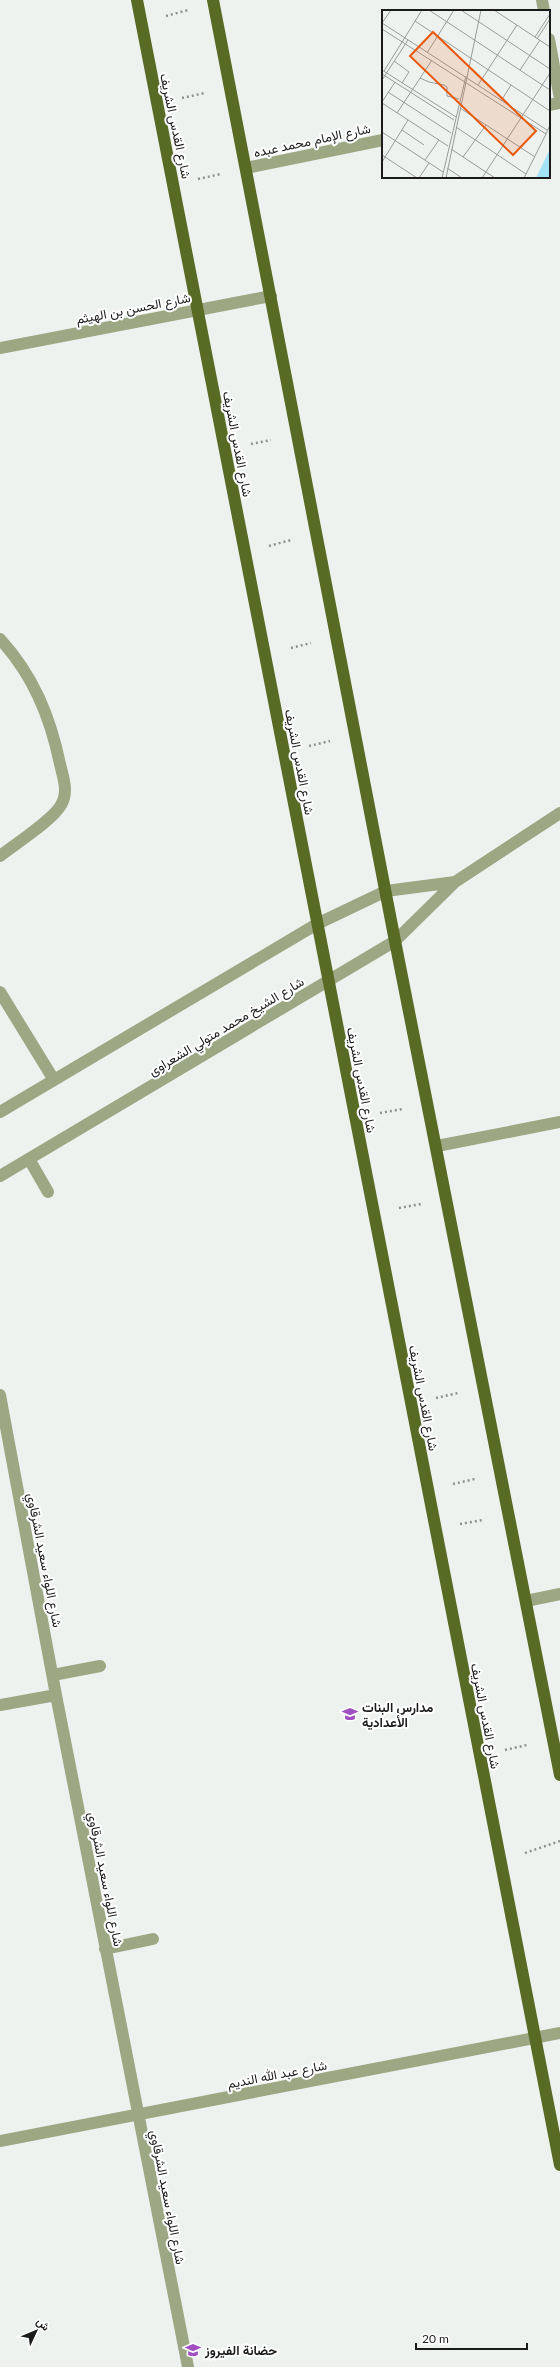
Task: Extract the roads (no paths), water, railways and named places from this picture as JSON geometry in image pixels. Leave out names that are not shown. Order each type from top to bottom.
[{"type":"main road","name":"شارع القدس الشريف","points":[[137,0],[560,2165]]},
{"type":"main road","points":[[213,2],[231,88],[395,941],[429,1104],[560,1775]]},
{"type":"street","points":[[542,0],[544,10]]},
{"type":"street","points":[[550,44],[560,98]]},
{"type":"street","points":[[550,106],[560,103]]},
{"type":"street","name":"شارع الإمام محمد عبده","points":[[246,168],[382,140]]},
{"type":"street","name":"شارع الحسن بن الهيثم","points":[[0,348],[271,296]]},
{"type":"street","points":[[0,639],[25,670],[37,691],[54,737],[65,788],[63,801],[56,812],[0,856]]},
{"type":"street","name":"شارع الشيخ محمد متولي الشعراوى","points":[[0,1176],[395,941],[454,882],[560,813]]},
{"type":"street","name":"شارع الشيخ محمد متولي الشعراوى","points":[[0,1112],[317,924],[386,891],[454,882]]},
{"type":"street","points":[[0,992],[54,1080]]},
{"type":"street","points":[[437,1146],[560,1122]]},
{"type":"street","points":[[29,1159],[48,1192]]},
{"type":"street","name":"شارع اللواء سعيد الشرقاوي","points":[[0,1395],[137,2115],[188,2367]]},
{"type":"street","points":[[526,1601],[560,1594]]},
{"type":"street","points":[[53,1675],[100,1666]]},
{"type":"street","points":[[0,1705],[56,1695]]},
{"type":"street","points":[[105,1949],[153,1939]]},
{"type":"street","name":"شارع عبد الله النديم","points":[[0,2141],[560,2034]]},
{"type":"place","name":"مدارس البنات الأعدادية","points":[[350,1714]]},
{"type":"place","name":"حضانة الفيروز","points":[[193,2350]]}]
